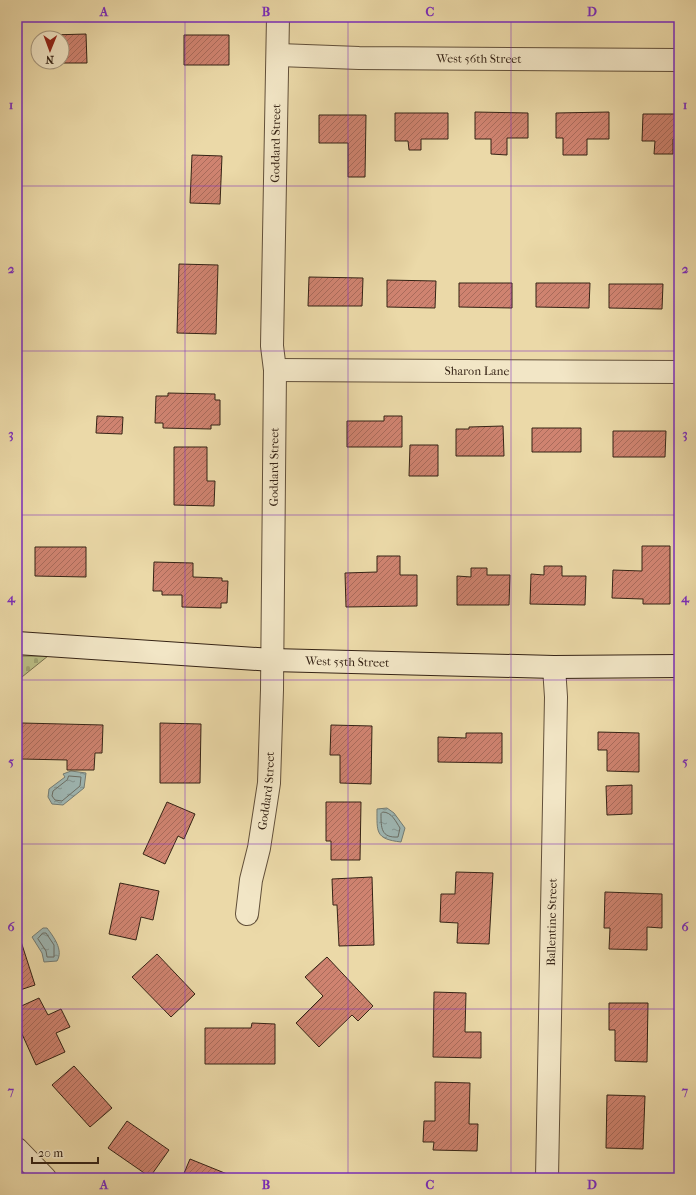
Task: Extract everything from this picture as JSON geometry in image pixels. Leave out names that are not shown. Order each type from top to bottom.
[{"type":"street","name":"Goddard Street","points":[[247,914],[251,880],[259,848],[269,783],[272,660],[275,370],[272,346],[279,55],[278,17]]},
{"type":"street","name":"West 56th Street","points":[[279,55],[359,58],[679,60]]},
{"type":"street","name":"Sharon Lane","points":[[275,370],[679,372]]},
{"type":"street","name":"West 55th Street","points":[[17,643],[272,660],[554,667],[679,666]]},
{"type":"street","name":"Ballentine Street","points":[[547,1178],[556,697],[554,667]]},
{"type":"street","points":[[17,1148],[46,1178]]},
{"type":"green space","points":[[17,656],[48,656],[17,681]]},
{"type":"water","points":[[71,771],[86,773],[84,788],[63,805],[52,804],[48,797],[49,789],[65,777],[63,774]]},
{"type":"water","points":[[387,808],[394,813],[405,828],[401,842],[386,839],[379,833],[377,809]]},
{"type":"water","points":[[43,928],[47,928],[57,943],[59,957],[57,961],[44,962],[42,953],[32,937]]},
{"type":"building","points":[[70,34],[86,34],[87,63],[70,63]]},
{"type":"building","points":[[184,35],[229,35],[229,65],[184,65]]},
{"type":"building","points":[[475,112],[528,113],[528,138],[507,138],[507,155],[491,154],[491,139],[475,139]]},
{"type":"building","points":[[609,112],[609,139],[587,139],[587,155],[563,155],[563,138],[556,138],[556,113]]},
{"type":"building","points":[[395,113],[448,113],[448,139],[421,139],[421,150],[409,150],[408,141],[395,141]]},
{"type":"building","points":[[643,114],[679,114],[679,140],[673,139],[673,154],[654,154],[655,141],[642,141]]},
{"type":"building","points":[[319,115],[366,115],[365,177],[348,177],[348,143],[319,143]]},
{"type":"building","points":[[192,155],[222,156],[220,204],[190,203]]},
{"type":"building","points":[[179,264],[218,265],[216,334],[177,333]]},
{"type":"building","points":[[309,277],[363,278],[362,306],[308,306]]},
{"type":"building","points":[[387,280],[436,281],[435,308],[387,307]]},
{"type":"building","points":[[459,283],[512,283],[512,308],[459,307]]},
{"type":"building","points":[[536,283],[590,283],[589,308],[536,307]]},
{"type":"building","points":[[609,284],[663,284],[662,309],[609,308]]},
{"type":"building","points":[[168,393],[215,394],[215,400],[220,400],[220,425],[211,425],[211,429],[163,428],[163,423],[155,423],[156,396],[168,396]]},
{"type":"building","points":[[97,416],[123,417],[122,434],[96,433]]},
{"type":"building","points":[[384,416],[402,416],[402,447],[347,447],[347,421],[384,421]]},
{"type":"building","points":[[503,426],[504,456],[456,456],[456,429]]},
{"type":"building","points":[[532,428],[581,428],[581,452],[532,452]]},
{"type":"building","points":[[613,431],[666,431],[665,457],[613,457]]},
{"type":"building","points":[[410,445],[438,445],[438,476],[409,476]]},
{"type":"building","points":[[174,447],[207,447],[207,481],[215,481],[214,506],[174,505]]},
{"type":"building","points":[[642,546],[670,546],[670,604],[643,604],[643,599],[612,598],[613,570],[642,571]]},
{"type":"building","points":[[35,547],[86,547],[86,577],[35,576]]},
{"type":"building","points":[[377,556],[400,556],[400,575],[417,575],[417,606],[346,607],[345,573],[377,572]]},
{"type":"building","points":[[154,562],[193,563],[193,577],[222,578],[222,581],[228,581],[227,603],[221,603],[221,608],[182,607],[182,595],[162,595],[162,591],[153,591]]},
{"type":"building","points":[[544,566],[562,566],[562,576],[586,576],[585,605],[530,604],[531,574],[544,575]]},
{"type":"building","points":[[471,568],[487,568],[487,575],[510,575],[509,605],[457,605],[457,576],[471,577]]},
{"type":"building","points":[[22,723],[103,725],[102,753],[95,753],[94,770],[67,770],[67,760],[21,759]]},
{"type":"building","points":[[160,723],[201,724],[200,783],[160,783]]},
{"type":"building","points":[[331,725],[372,726],[371,784],[340,783],[340,755],[330,755]]},
{"type":"building","points":[[598,732],[639,733],[639,772],[607,771],[607,750],[598,750]]},
{"type":"building","points":[[466,733],[502,733],[502,763],[438,762],[438,737],[466,738]]},
{"type":"building","points":[[632,785],[632,814],[607,815],[606,786]]},
{"type":"building","points":[[167,802],[195,814],[184,839],[178,836],[165,864],[143,854]]},
{"type":"building","points":[[326,802],[361,802],[360,860],[331,860],[331,841],[326,841]]},
{"type":"building","points":[[456,872],[493,873],[489,944],[457,943],[458,923],[440,922],[441,894],[455,894]]},
{"type":"building","points":[[372,877],[374,945],[339,946],[337,905],[333,905],[332,879]]},
{"type":"building","points":[[120,883],[159,891],[153,920],[141,917],[136,940],[109,934]]},
{"type":"building","points":[[605,892],[662,894],[662,928],[647,927],[647,950],[609,949],[610,928],[604,928]]},
{"type":"building","points":[[17,929],[35,985],[17,991]]},
{"type":"building","points":[[157,954],[195,994],[171,1017],[132,977]]},
{"type":"building","points":[[327,957],[373,1006],[358,1021],[352,1015],[319,1047],[296,1023],[323,996],[305,977]]},
{"type":"building","points":[[434,992],[466,993],[465,1032],[481,1032],[481,1058],[433,1057]]},
{"type":"building","points":[[39,998],[48,1015],[61,1009],[70,1027],[56,1033],[65,1052],[36,1065],[17,1023],[17,1008]]},
{"type":"building","points":[[609,1003],[648,1003],[647,1062],[615,1061],[615,1030],[609,1030]]},
{"type":"building","points":[[252,1023],[275,1024],[275,1064],[205,1064],[205,1028],[251,1028]]},
{"type":"building","points":[[74,1066],[112,1108],[90,1127],[52,1085]]},
{"type":"building","points":[[435,1082],[470,1083],[469,1124],[478,1124],[477,1151],[433,1150],[434,1142],[423,1142],[424,1121],[435,1121]]},
{"type":"building","points":[[607,1095],[645,1096],[643,1149],[606,1148]]},
{"type":"building","points":[[127,1121],[169,1150],[150,1177],[108,1148]]},
{"type":"building","points":[[190,1159],[237,1178],[182,1178]]}]
